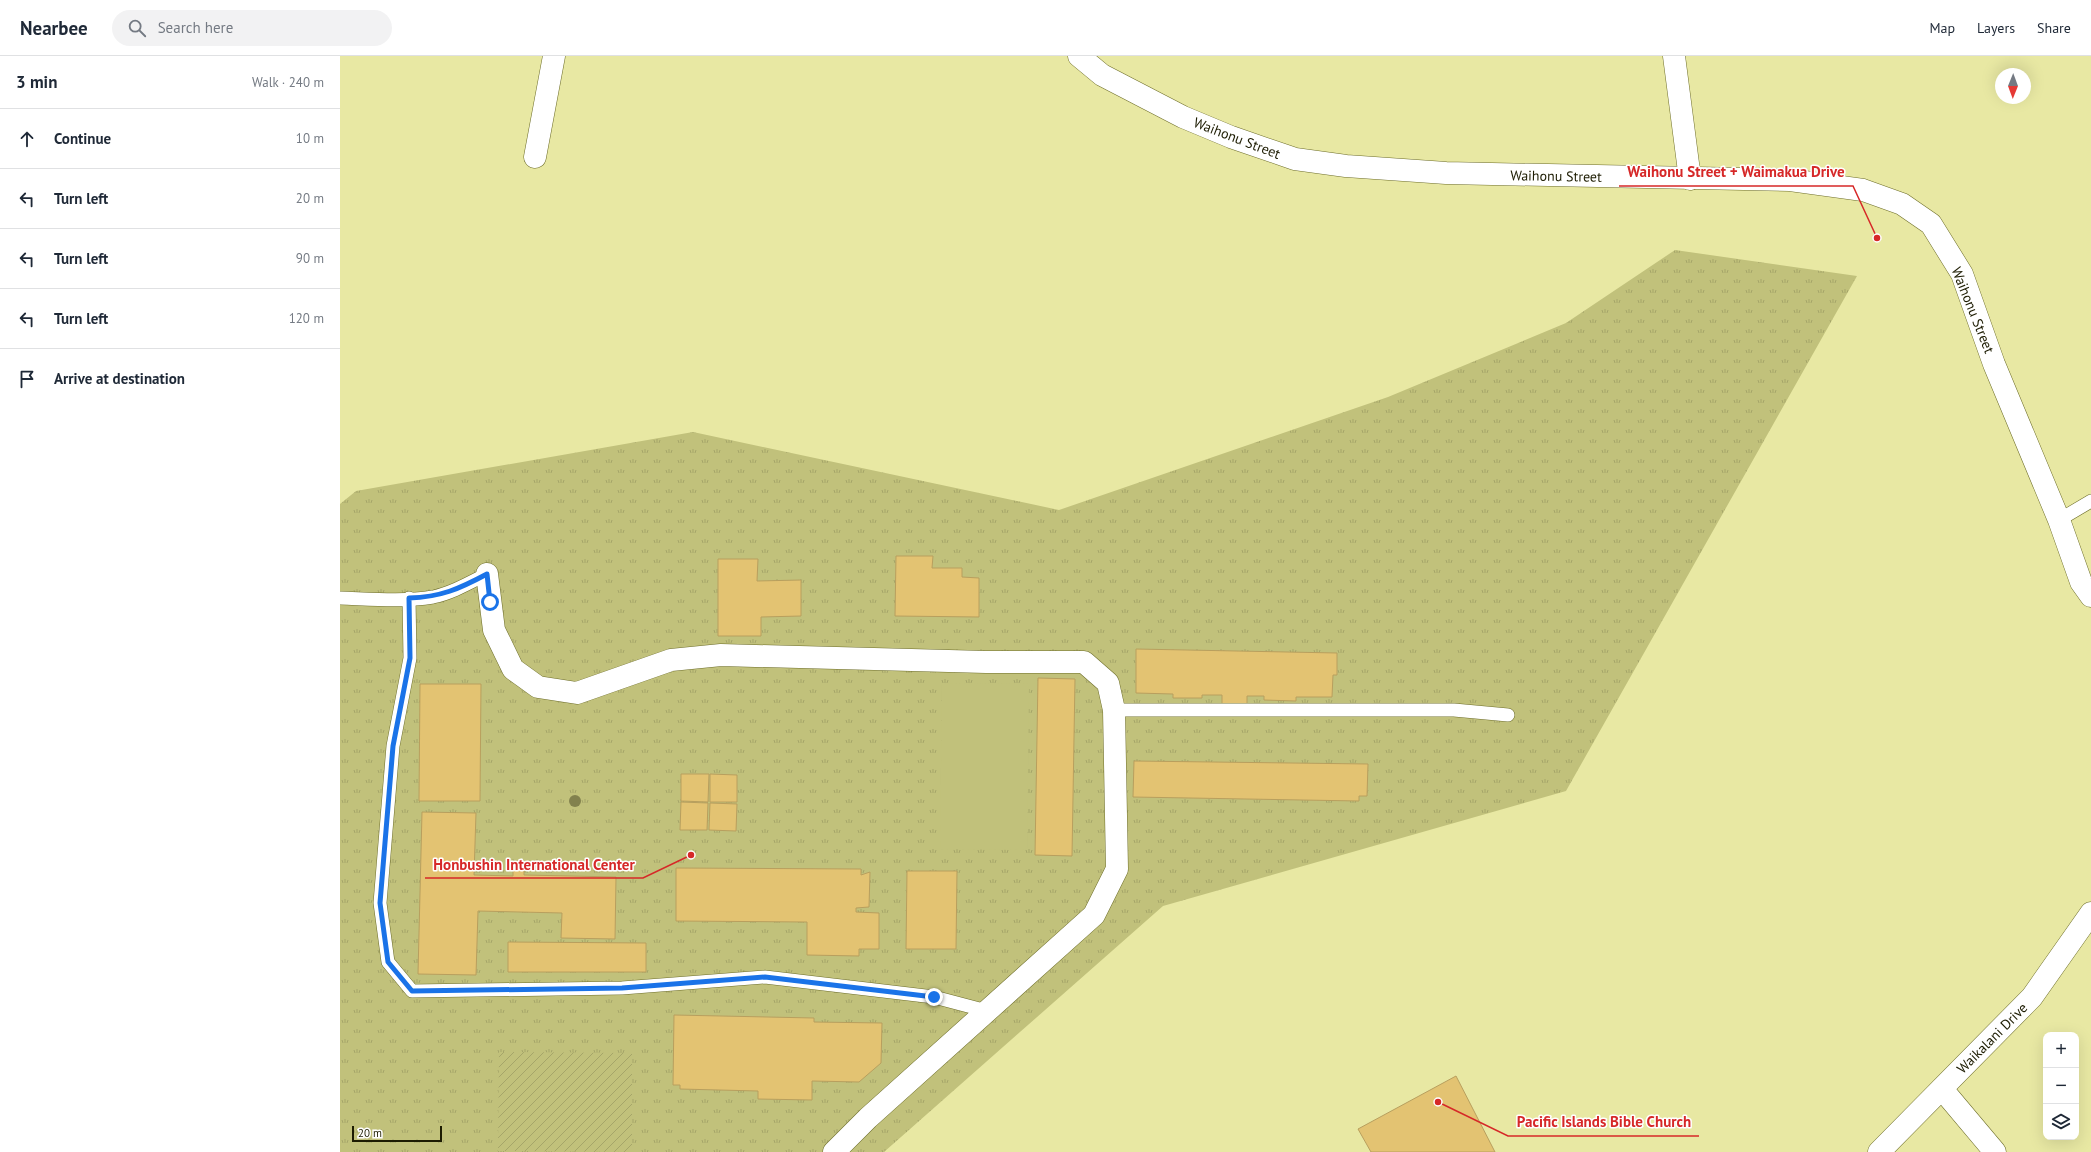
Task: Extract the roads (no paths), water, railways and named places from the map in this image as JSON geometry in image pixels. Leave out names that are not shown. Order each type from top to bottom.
[{"type":"street","points":[[534,157],[554,56]]},
{"type":"street","name":"Waihonu Street","points":[[1079,56],[1102,75],[1183,117],[1231,137],[1295,159],[1346,166],[1446,173],[1790,180],[1863,190],[1902,204],[1931,224],[1962,274],[1994,364],[2059,520],[2081,582],[2091,596]]},
{"type":"street","points":[[1674,56],[1690,179]]},
{"type":"street","points":[[487,574],[494,630],[513,669],[538,687],[577,694],[671,660],[721,654],[986,662],[1084,662],[1108,683],[1114,710],[1117,869],[1094,915],[868,1118],[834,1152]]},
{"type":"street","name":"Waikalani Drive","points":[[1879,1152],[2032,997],[2091,913]]},
{"type":"street","points":[[1942,1089],[1994,1152]]},
{"type":"lane","points":[[2059,520],[2091,501]]},
{"type":"lane","points":[[340,598],[432,597],[458,590],[487,574]]},
{"type":"lane","points":[[409,598],[410,658],[393,746],[380,903],[388,962],[412,991],[622,988],[765,977],[934,997],[987,1011]]},
{"type":"lane","points":[[1114,710],[1454,710],[1508,715]]},
{"type":"place","name":"Waihonu Street + Waimakua Drive","points":[[1877,238]]},
{"type":"place","name":"Honbushin International Center","points":[[691,855]]},
{"type":"place","name":"Pacific Islands Bible Church","points":[[1438,1102]]}]
